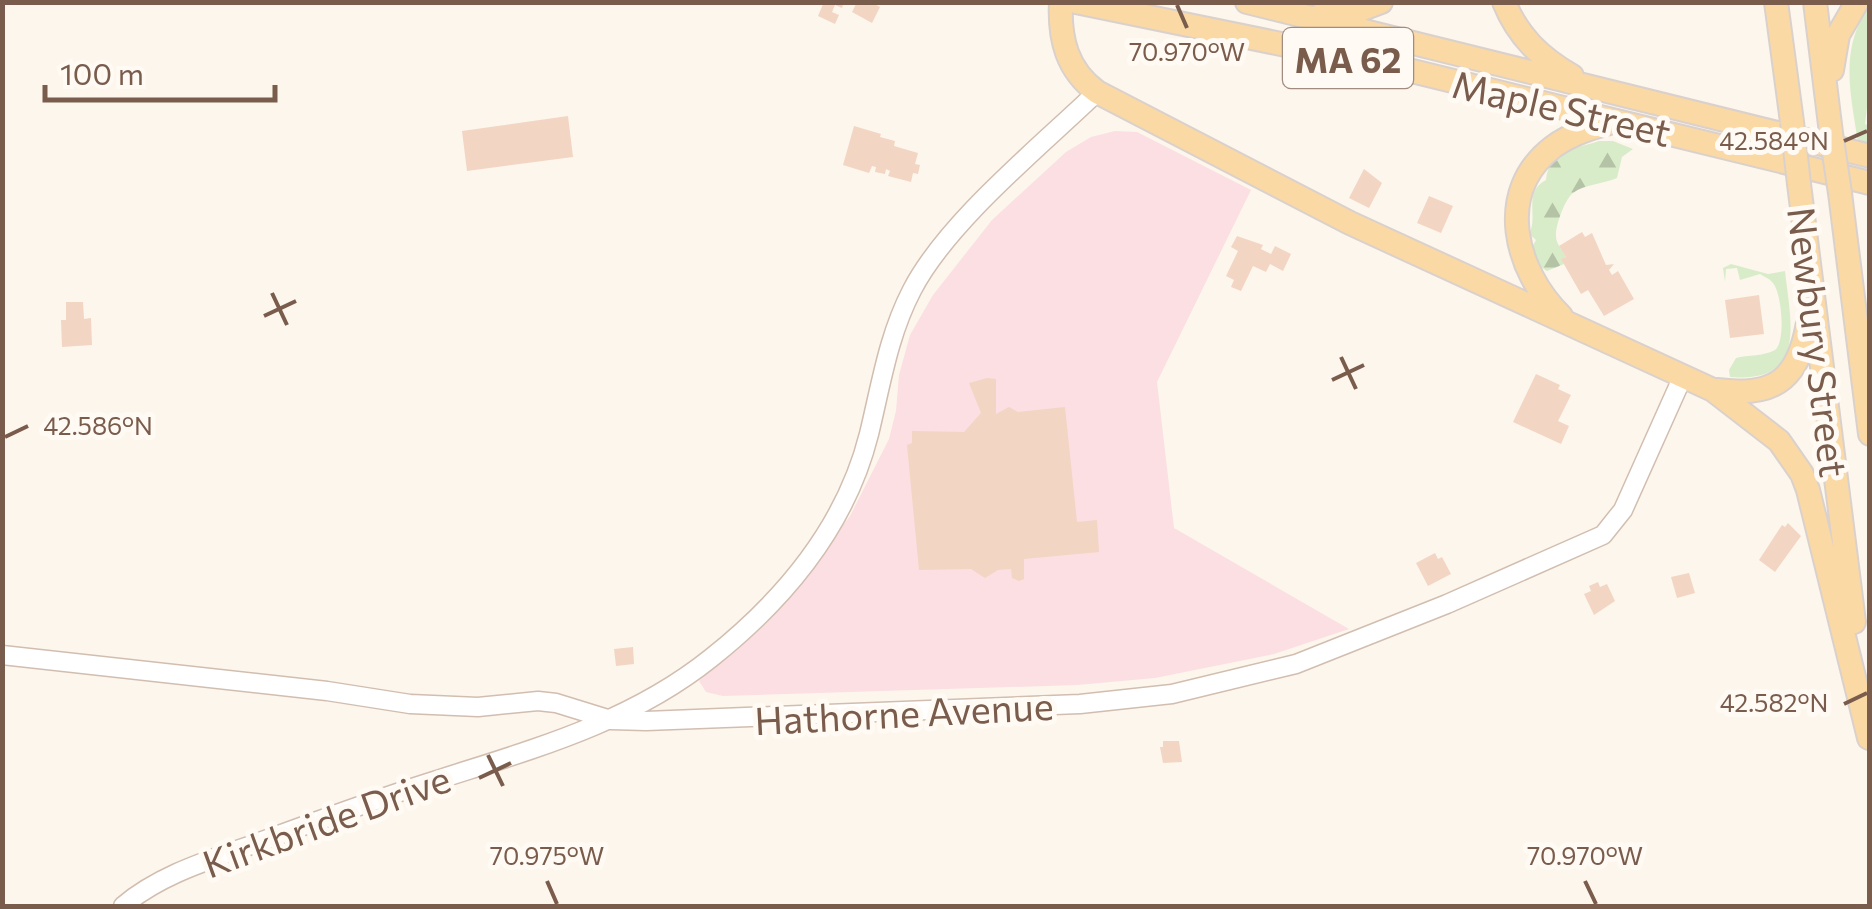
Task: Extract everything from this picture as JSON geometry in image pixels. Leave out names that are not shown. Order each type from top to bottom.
[{"type":"main road","points":[[1061,2],[1061,32],[1069,60],[1097,92],[1299,198],[1713,390],[1768,430],[1802,474],[1869,739]]},
{"type":"main road","name":"Maple Street","points":[[1076,2],[1390,66],[1870,183]]},
{"type":"main road","name":"Maple Street","points":[[1248,2],[1870,156]]},
{"type":"main road","points":[[1294,14],[1337,14],[1381,2]]},
{"type":"main road","points":[[1504,2],[1526,41],[1542,57],[1572,76],[1617,94]]},
{"type":"main road","name":"Newbury Street","points":[[1776,2],[1869,739]]},
{"type":"main road","name":"Newbury Street","points":[[1815,2],[1870,434]]},
{"type":"main road","points":[[1826,93],[1838,35],[1857,2]]},
{"type":"main road","points":[[1580,330],[1543,297],[1528,272],[1517,238],[1518,203],[1529,174],[1550,150],[1575,134],[1618,120]]},
{"type":"main road","points":[[1713,390],[1752,392],[1768,387],[1792,369],[1806,338],[1811,284]]},
{"type":"main road","points":[[1858,348],[1870,378]]},
{"type":"street","name":"Kirkbride Drive","points":[[123,906],[146,889],[191,868],[612,720],[649,700],[737,637],[809,562],[836,516],[858,470],[887,352],[914,286],[948,238],[1097,92]]},
{"type":"street","name":"Hathorne Avenue","points":[[2,655],[410,704],[478,707],[538,701],[612,720],[687,722],[1080,704],[1172,694],[1282,669],[1362,640],[1603,535],[1623,510],[1682,376]]},
{"type":"shaded area","points":[[1115,131],[1137,132],[1251,190],[1157,382],[1174,528],[1349,629],[1274,654],[1155,678],[1077,685],[723,696],[706,692],[699,681],[706,672],[782,606],[850,516],[889,439],[910,335],[933,295],[992,220],[1066,152],[1091,137]]},
{"type":"green space","points":[[1869,3],[1865,124],[1869,126],[1869,146],[1858,143],[1850,63],[1863,16],[1860,13]]},
{"type":"green space","points":[[1599,141],[1613,141],[1633,149],[1622,157],[1617,178],[1583,188],[1570,197],[1556,232],[1566,257],[1562,259],[1564,264],[1547,271],[1539,266],[1531,249],[1536,240],[1529,234],[1535,191],[1546,180],[1558,156]]},
{"type":"green space","points":[[1731,264],[1768,274],[1785,271],[1789,346],[1772,371],[1730,377],[1729,370],[1736,358],[1775,350],[1782,327],[1778,295],[1772,282],[1760,274],[1740,280],[1737,268],[1726,269],[1725,282],[1723,268]]},
{"type":"building","points":[[824,2],[844,2],[842,8],[835,5],[832,12],[839,15],[835,24],[818,16]]},
{"type":"building","points":[[857,2],[880,7],[872,23],[852,12]]},
{"type":"building","points":[[568,116],[573,157],[467,171],[462,131]]},
{"type":"building","points":[[854,126],[881,134],[880,137],[895,141],[894,146],[918,153],[918,174],[913,173],[911,182],[888,176],[890,171],[886,169],[885,174],[875,172],[876,167],[872,166],[869,173],[843,165]]},
{"type":"building","points":[[1364,169],[1382,183],[1369,208],[1349,198]]},
{"type":"building","points":[[1429,196],[1453,206],[1441,233],[1417,223]]},
{"type":"building","points":[[1582,232],[1585,237],[1592,233],[1606,265],[1614,264],[1609,270],[1612,275],[1618,271],[1634,299],[1604,316],[1588,290],[1581,294],[1561,259],[1566,257],[1559,246]]},
{"type":"building","points":[[1237,236],[1263,245],[1261,249],[1271,254],[1275,246],[1291,254],[1283,271],[1270,264],[1266,272],[1253,266],[1241,291],[1231,287],[1234,280],[1226,276],[1238,251],[1231,247]]},
{"type":"building","points":[[1759,295],[1764,334],[1730,338],[1725,300]]},
{"type":"building","points":[[66,302],[83,302],[84,319],[91,318],[92,345],[62,347],[61,320],[66,320]]},
{"type":"building","points":[[1536,374],[1571,395],[1558,421],[1569,426],[1561,444],[1513,422]]},
{"type":"building","points":[[996,379],[996,414],[1009,407],[1018,412],[1065,407],[1077,522],[1097,520],[1099,552],[1024,559],[1024,579],[1019,581],[1012,578],[1011,569],[998,570],[985,578],[971,569],[919,570],[907,445],[912,443],[912,431],[964,432],[981,413],[969,383]]},
{"type":"building","points":[[1788,523],[1801,536],[1775,572],[1759,560],[1782,525]]},
{"type":"building","points":[[1435,553],[1438,559],[1442,557],[1451,574],[1428,586],[1416,563]]},
{"type":"building","points":[[1689,573],[1695,593],[1677,598],[1671,577]]},
{"type":"building","points":[[1598,582],[1600,587],[1607,584],[1615,601],[1594,615],[1584,594]]},
{"type":"building","points":[[633,647],[634,664],[616,666],[614,649]]},
{"type":"building","points":[[1163,741],[1179,741],[1182,762],[1163,763]]}]
